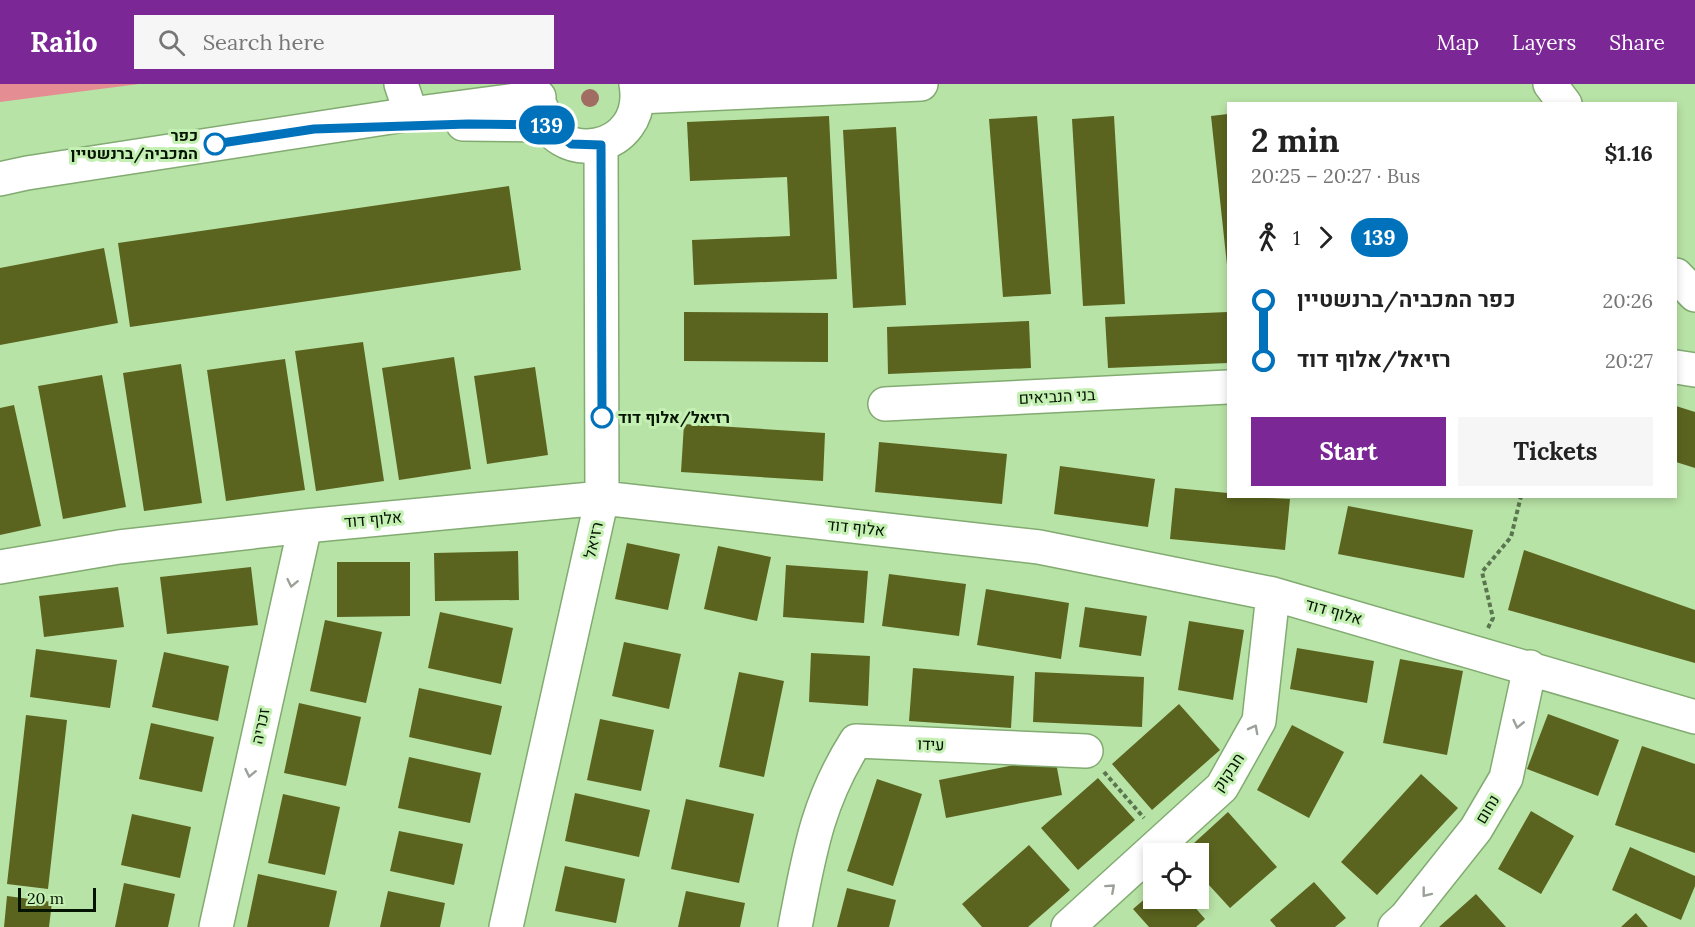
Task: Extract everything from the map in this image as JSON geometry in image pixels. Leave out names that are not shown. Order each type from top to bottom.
[{"type":"street","points":[[543,102],[571,144],[601,145],[616,139],[628,128],[636,114],[637,91],[921,84]]},
{"type":"street","points":[[1550,84],[1564,102]]},
{"type":"street","points":[[1577,84],[1579,102]]},
{"type":"street","points":[[314,129],[406,99],[543,102]]},
{"type":"street","points":[[0,179],[27,172],[314,129],[468,124],[543,102]]},
{"type":"street","name":"רזיאל","points":[[506,927],[602,498],[601,145]]},
{"type":"street","points":[[1677,276],[1695,295]]},
{"type":"street","points":[[1677,366],[1695,370]]},
{"type":"street","name":"בני הנביאים","points":[[885,404],[1227,387]]},
{"type":"street","name":"אלוף דוד","points":[[0,567],[119,547],[304,526],[602,498],[1039,547],[1273,594],[1530,667],[1695,717]]},
{"type":"street","name":"זכריה","points":[[216,927],[304,526]]},
{"type":"street","name":"חבקוק","points":[[1068,927],[1222,787],[1259,721],[1273,594]]},
{"type":"street","name":"נחום","points":[[1395,927],[1406,917],[1476,829],[1506,778],[1530,667]]},
{"type":"street","name":"עידו","points":[[795,927],[812,837],[835,774],[856,741],[1086,751]]},
{"type":"path","points":[[1476,652],[1493,618],[1482,572],[1511,537],[1521,498]]},
{"type":"path","points":[[1086,751],[1163,840]]},
{"type":"shaded area","points":[[0,84],[139,84],[0,102]]},
{"type":"building","points":[[1227,114],[1227,265],[1211,116]]},
{"type":"building","points":[[829,116],[837,279],[694,285],[692,240],[790,236],[787,177],[690,181],[687,122]]},
{"type":"building","points":[[1037,116],[1051,294],[1003,297],[989,119]]},
{"type":"building","points":[[1114,116],[1125,304],[1083,306],[1072,119]]},
{"type":"building","points":[[896,127],[906,305],[853,308],[843,130]]},
{"type":"building","points":[[509,186],[521,270],[130,327],[118,243]]},
{"type":"building","points":[[104,248],[118,323],[0,345],[0,268]]},
{"type":"building","points":[[684,312],[828,313],[828,362],[684,361]]},
{"type":"building","points":[[1227,312],[1227,363],[1108,368],[1105,317]]},
{"type":"building","points":[[1029,321],[1031,368],[888,374],[887,327]]},
{"type":"building","points":[[363,342],[384,481],[316,491],[295,351]]},
{"type":"building","points":[[454,357],[471,469],[399,480],[382,368]]},
{"type":"building","points":[[285,359],[305,490],[226,501],[207,370]]},
{"type":"building","points":[[181,364],[202,503],[144,511],[123,373]]},
{"type":"building","points":[[535,367],[548,455],[487,464],[474,376]]},
{"type":"building","points":[[102,375],[126,507],[63,519],[38,386]]},
{"type":"building","points":[[14,405],[41,526],[0,535],[0,408]]},
{"type":"building","points":[[1677,406],[1695,412],[1695,468],[1677,462]]},
{"type":"building","points":[[684,424],[825,433],[823,481],[681,472]]},
{"type":"building","points":[[879,442],[1007,454],[1002,504],[875,492]]},
{"type":"building","points":[[1060,466],[1155,479],[1148,527],[1054,514]]},
{"type":"building","points":[[1175,488],[1227,493],[1227,498],[1290,499],[1285,550],[1170,539]]},
{"type":"building","points":[[1348,506],[1473,530],[1464,578],[1338,554]]},
{"type":"building","points":[[627,543],[680,554],[668,610],[615,599]]},
{"type":"building","points":[[718,546],[771,557],[757,621],[704,609]]},
{"type":"building","points":[[1524,550],[1695,610],[1695,663],[1508,610]]},
{"type":"building","points":[[518,551],[519,600],[435,601],[434,553]]},
{"type":"building","points":[[337,562],[410,562],[410,616],[337,617]]},
{"type":"building","points":[[786,565],[868,571],[864,623],[783,617]]},
{"type":"building","points":[[251,567],[258,625],[167,634],[160,577]]},
{"type":"building","points":[[889,574],[966,584],[959,636],[882,626]]},
{"type":"building","points":[[118,587],[124,627],[44,637],[39,596]]},
{"type":"building","points":[[986,589],[1069,603],[1061,659],[977,645]]},
{"type":"building","points":[[1085,607],[1147,616],[1141,656],[1079,647]]},
{"type":"building","points":[[440,612],[513,628],[501,684],[428,668]]},
{"type":"building","points":[[325,620],[382,632],[366,703],[310,691]]},
{"type":"building","points":[[1189,621],[1244,630],[1233,700],[1178,690]]},
{"type":"building","points":[[624,642],[681,654],[669,709],[612,696]]},
{"type":"building","points":[[1297,648],[1374,661],[1367,703],[1290,689]]},
{"type":"building","points":[[36,649],[117,660],[110,708],[30,697]]},
{"type":"building","points":[[164,652],[229,666],[218,721],[152,707]]},
{"type":"building","points":[[811,653],[870,656],[868,706],[809,702]]},
{"type":"building","points":[[1400,659],[1463,671],[1447,755],[1383,743]]},
{"type":"building","points":[[913,668],[1014,676],[1011,728],[909,721]]},
{"type":"building","points":[[739,672],[784,681],[764,777],[719,767]]},
{"type":"building","points":[[1035,672],[1144,677],[1142,727],[1033,722]]},
{"type":"building","points":[[419,688],[502,706],[491,755],[409,737]]},
{"type":"building","points":[[299,703],[361,717],[346,786],[284,773]]},
{"type":"building","points":[[1179,704],[1220,750],[1152,810],[1112,764]]},
{"type":"building","points":[[1548,714],[1619,740],[1598,796],[1527,769]]},
{"type":"building","points":[[26,715],[67,720],[48,889],[7,884]]},
{"type":"building","points":[[600,719],[654,730],[641,791],[587,780]]},
{"type":"building","points":[[151,723],[214,737],[202,792],[139,779]]},
{"type":"building","points":[[1292,725],[1344,752],[1309,818],[1257,790]]},
{"type":"building","points":[[1642,746],[1695,764],[1695,853],[1615,825]]},
{"type":"building","points":[[409,757],[481,773],[470,823],[398,808]]},
{"type":"building","points":[[1055,757],[1062,795],[946,818],[939,780]]},
{"type":"building","points":[[1421,774],[1458,808],[1377,895],[1341,862]]},
{"type":"building","points":[[1098,778],[1135,820],[1078,870],[1041,828]]},
{"type":"building","points":[[877,779],[922,794],[893,886],[847,871]]},
{"type":"building","points":[[575,793],[650,810],[639,857],[565,841]]},
{"type":"building","points":[[283,794],[340,807],[325,875],[268,863]]},
{"type":"building","points":[[686,799],[754,814],[739,883],[671,869]]},
{"type":"building","points":[[1531,811],[1574,836],[1541,894],[1498,869]]},
{"type":"building","points":[[1228,812],[1277,867],[1230,908],[1209,885],[1209,843],[1194,843]]},
{"type":"building","points":[[132,814],[191,827],[180,878],[121,865]]},
{"type":"building","points":[[399,831],[463,844],[454,885],[390,871]]},
{"type":"building","points":[[1029,845],[1070,890],[1028,927],[982,927],[962,904]]},
{"type":"building","points":[[1630,847],[1695,876],[1695,886],[1681,920],[1612,890]]},
{"type":"building","points":[[565,866],[625,879],[616,923],[555,911]]},
{"type":"building","points":[[258,874],[337,891],[329,927],[247,927]]},
{"type":"building","points":[[1314,882],[1346,918],[1335,927],[1276,927],[1270,920]]},
{"type":"building","points":[[124,883],[175,894],[168,927],[115,927]]},
{"type":"building","points":[[847,888],[896,900],[889,927],[837,927]]},
{"type":"building","points":[[388,891],[445,903],[440,927],[380,927]]},
{"type":"building","points":[[686,891],[745,903],[740,927],[678,927]]},
{"type":"building","points":[[1476,894],[1506,927],[1439,927]]},
{"type":"building","points":[[7,896],[52,902],[49,927],[4,927]]},
{"type":"building","points":[[1143,900],[1143,909],[1196,909],[1205,919],[1196,927],[1149,927],[1133,909]]},
{"type":"building","points":[[1636,913],[1648,927],[1621,927]]},
{"type":"bus line","name":"139","points":[[215,144],[314,129],[468,124],[548,125],[558,136],[571,144],[601,145],[602,417]]},
{"type":"place","name":"כפר המכביה/ברנשטיין","points":[[215,144]]},
{"type":"place","name":"רזיאל/אלוף דוד","points":[[602,417]]}]
